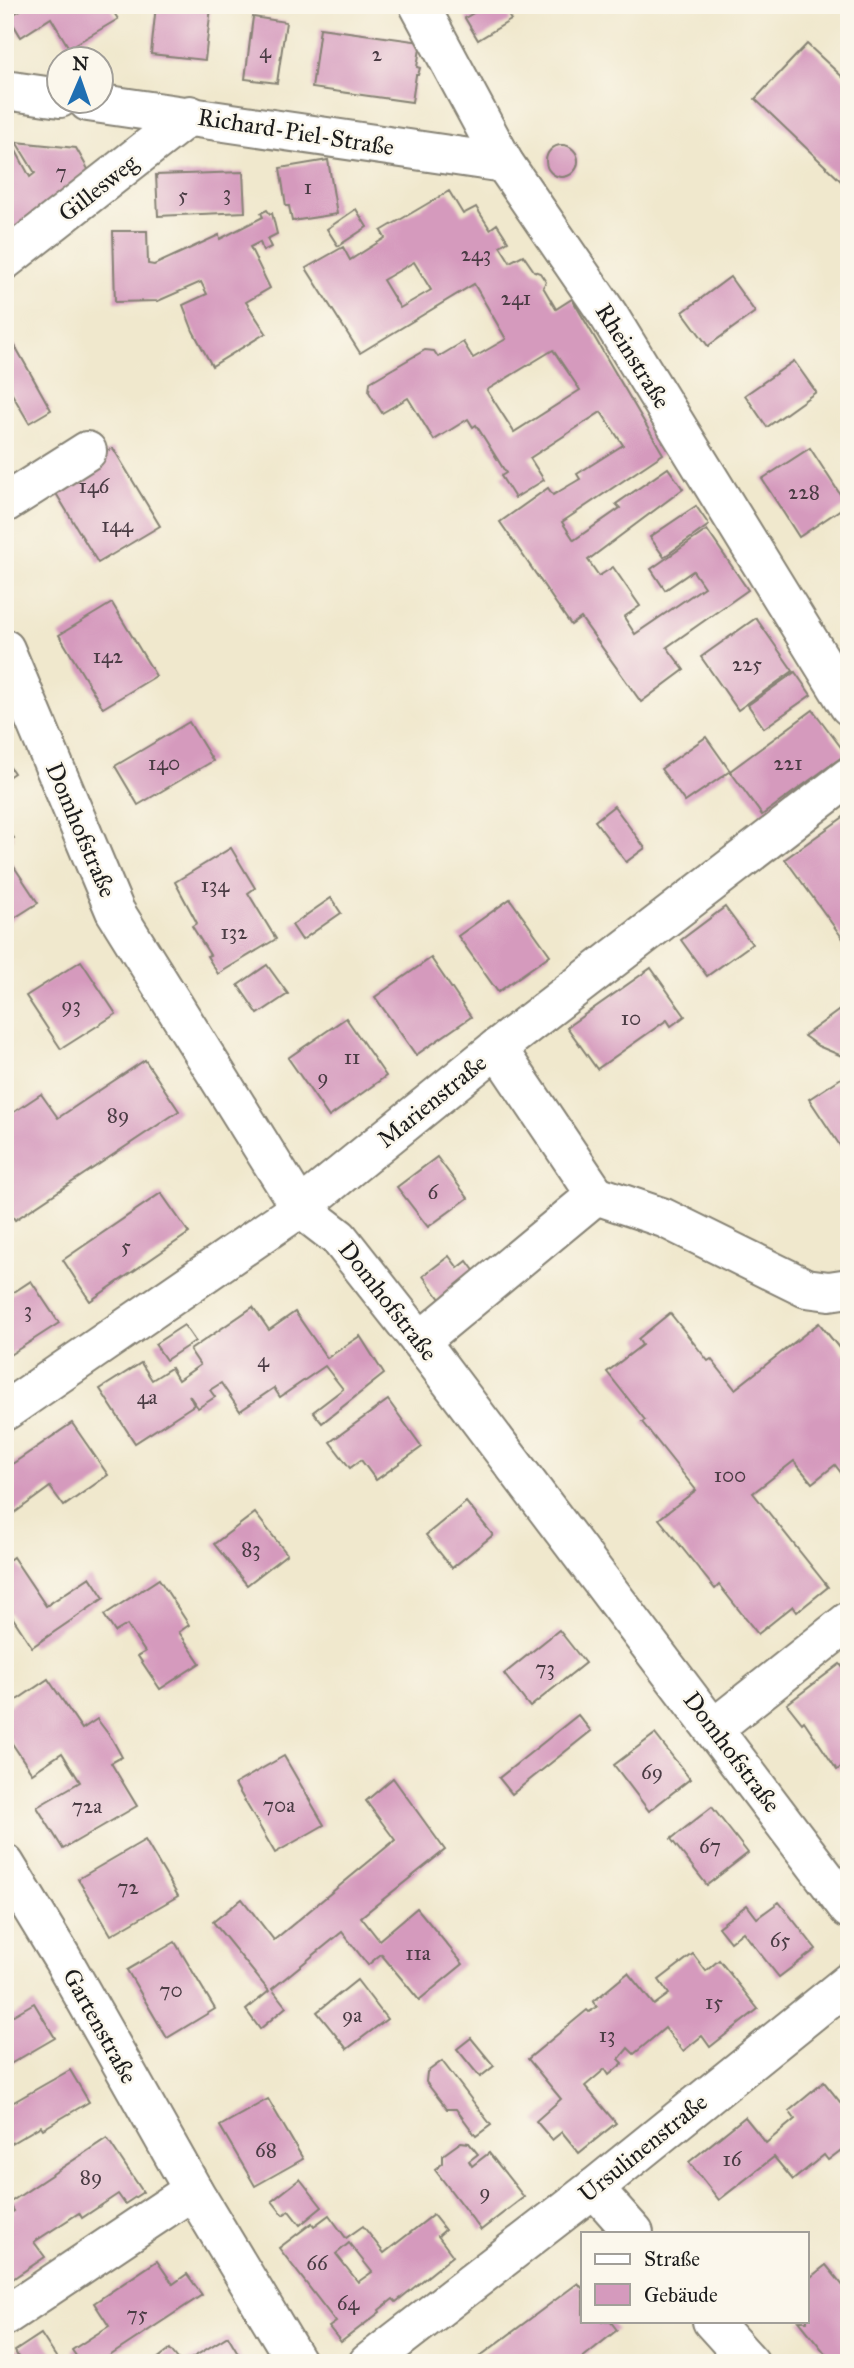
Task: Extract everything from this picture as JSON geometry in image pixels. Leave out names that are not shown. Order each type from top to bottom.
[{"type":"street","name":"Rheinstraße","points":[[419,5],[504,163],[609,316],[849,706]]},
{"type":"street","points":[[5,90],[46,96]]},
{"type":"street","name":"Richard-Piel-Straße","points":[[116,106],[504,163]]},
{"type":"street","name":"Gillesweg","points":[[5,260],[190,115]]},
{"type":"street","points":[[5,503],[86,451]]},
{"type":"street","name":"Domhofstraße","points":[[5,649],[115,911],[300,1208],[339,1238],[420,1340],[849,1909]]},
{"type":"street","name":"Marienstraße","points":[[5,1411],[300,1208],[497,1048],[849,777]]},
{"type":"street","points":[[497,1048],[596,1195],[664,1218],[806,1288],[829,1291],[849,1288]]},
{"type":"street","points":[[420,1340],[596,1195]]},
{"type":"street","points":[[714,1728],[849,1620]]},
{"type":"street","name":"Gartenstraße","points":[[5,1864],[62,1958],[193,2190],[297,2363]]},
{"type":"street","name":"Ursulinenstraße","points":[[369,2363],[594,2188],[849,1982]]},
{"type":"street","points":[[594,2188],[633,2232]]},
{"type":"street","points":[[5,2316],[193,2190]]},
{"type":"street","points":[[713,2322],[750,2363]]},
{"type":"building","points":[[29,5],[109,5],[118,19],[72,46],[68,46],[51,18],[21,37],[9,17]]},
{"type":"building","points":[[156,5],[211,7],[205,60],[151,54]]},
{"type":"building","points":[[487,5],[502,5],[511,20],[478,40],[465,18]]},
{"type":"building","points":[[253,17],[286,22],[277,83],[245,79]]},
{"type":"building","points":[[320,28],[421,42],[417,67],[420,68],[416,75],[412,102],[312,88]]},
{"type":"building","points":[[807,44],[849,83],[849,176],[843,183],[755,99]]},
{"type":"building","points":[[9,138],[30,177],[35,173],[16,142],[76,148],[89,171],[5,237],[5,141]]},
{"type":"building","points":[[562,145],[573,150],[578,161],[573,172],[562,177],[551,172],[546,161],[551,150]]},
{"type":"building","points":[[328,160],[337,214],[292,221],[289,206],[286,206],[280,168]]},
{"type":"building","points":[[243,172],[245,212],[158,216],[156,175]]},
{"type":"building","points":[[449,191],[463,214],[476,207],[490,229],[497,224],[508,241],[500,246],[510,262],[523,255],[546,282],[543,287],[556,309],[572,299],[663,454],[562,522],[574,540],[620,508],[616,504],[668,468],[683,489],[588,560],[599,576],[613,567],[640,606],[624,617],[635,634],[704,587],[693,571],[665,590],[651,569],[707,530],[748,590],[667,647],[684,670],[641,702],[581,618],[571,625],[500,522],[548,488],[553,495],[580,479],[577,474],[623,445],[601,412],[530,458],[544,480],[515,498],[501,476],[506,473],[476,425],[473,427],[468,419],[434,440],[408,398],[382,413],[369,392],[370,382],[425,350],[434,351],[438,357],[463,342],[473,358],[506,339],[474,284],[360,353],[306,268],[343,247],[350,260],[385,238],[381,231]],"holes":[[[414,262],[431,290],[400,308],[383,280]],[[553,350],[580,390],[514,432],[487,390]]]},
{"type":"building","points":[[356,209],[367,227],[338,246],[327,229]]},
{"type":"building","points":[[267,210],[272,213],[277,234],[267,239],[271,247],[263,251],[260,242],[250,247],[270,288],[246,302],[266,333],[212,366],[193,331],[183,305],[207,294],[201,282],[158,301],[115,302],[113,231],[147,231],[148,264],[154,265],[219,235],[220,239],[263,217],[261,213]]},
{"type":"building","points":[[730,277],[755,312],[708,346],[683,312]]},
{"type":"building","points":[[5,328],[51,410],[29,423],[5,382]]},
{"type":"building","points":[[794,361],[816,392],[767,427],[745,395]]},
{"type":"building","points":[[113,448],[160,526],[98,563],[51,485]]},
{"type":"building","points":[[810,448],[847,505],[799,537],[762,479]]},
{"type":"building","points":[[696,506],[709,525],[664,557],[650,537]]},
{"type":"building","points":[[112,603],[156,676],[103,708],[59,635]]},
{"type":"building","points":[[756,618],[793,671],[738,710],[701,657]]},
{"type":"building","points":[[795,672],[811,695],[764,728],[748,705]]},
{"type":"building","points":[[813,710],[846,754],[762,815],[730,771]]},
{"type":"building","points":[[189,722],[213,761],[138,805],[115,766]]},
{"type":"building","points":[[706,737],[730,771],[685,802],[661,769]]},
{"type":"building","points":[[5,760],[14,773],[5,779]]},
{"type":"building","points":[[614,806],[645,848],[626,862],[595,821]]},
{"type":"building","points":[[849,813],[849,947],[785,859]]},
{"type":"building","points":[[5,825],[14,838],[5,844]]},
{"type":"building","points":[[231,848],[255,888],[248,893],[276,939],[218,974],[192,926],[197,923],[175,882]]},
{"type":"building","points":[[5,853],[38,903],[5,924]]},
{"type":"building","points":[[331,898],[341,913],[302,940],[292,925]]},
{"type":"building","points":[[510,899],[550,955],[498,992],[458,936]]},
{"type":"building","points":[[725,907],[752,944],[707,976],[681,940]]},
{"type":"building","points":[[431,958],[471,1017],[416,1055],[375,997]]},
{"type":"building","points":[[81,961],[116,1014],[61,1049],[26,996]]},
{"type":"building","points":[[267,965],[288,994],[258,1014],[238,985]]},
{"type":"building","points":[[651,968],[685,1016],[671,1026],[667,1020],[597,1069],[567,1027]]},
{"type":"building","points":[[849,1003],[849,1059],[818,1046],[804,1036]]},
{"type":"building","points":[[346,1018],[386,1076],[329,1117],[288,1058]]},
{"type":"building","points":[[145,1060],[179,1111],[15,1220],[5,1205],[5,1118],[41,1094],[58,1118]]},
{"type":"building","points":[[849,1073],[849,1159],[809,1099]]},
{"type":"building","points":[[437,1157],[468,1198],[428,1227],[397,1187]]},
{"type":"building","points":[[161,1193],[189,1233],[90,1301],[63,1260]]},
{"type":"building","points":[[449,1256],[458,1268],[467,1261],[478,1276],[443,1303],[423,1276]]},
{"type":"building","points":[[31,1281],[59,1323],[5,1358],[5,1298]]},
{"type":"building","points":[[253,1307],[269,1330],[295,1312],[327,1358],[360,1336],[384,1374],[322,1423],[313,1412],[343,1389],[325,1366],[280,1397],[274,1388],[240,1411],[221,1383],[210,1390],[215,1397],[198,1408],[189,1395],[194,1405],[135,1443],[100,1389],[141,1363],[152,1380],[171,1368],[178,1380],[200,1365],[190,1350]]},
{"type":"building","points":[[670,1313],[708,1361],[711,1359],[735,1389],[819,1323],[844,1354],[849,1350],[849,1483],[835,1465],[812,1483],[794,1461],[753,1493],[828,1587],[797,1612],[793,1606],[758,1634],[719,1585],[715,1589],[659,1519],[696,1490],[642,1422],[645,1420],[607,1372],[642,1345],[638,1339]]},
{"type":"building","points":[[184,1325],[195,1341],[166,1360],[155,1344]]},
{"type":"building","points":[[388,1400],[422,1447],[376,1480],[361,1460],[350,1468],[330,1442]]},
{"type":"building","points":[[72,1423],[108,1475],[64,1506],[50,1487],[9,1517],[5,1512],[5,1469]]},
{"type":"building","points":[[466,1502],[493,1535],[452,1568],[426,1535]]},
{"type":"building","points":[[255,1513],[287,1554],[247,1585],[214,1544]]},
{"type":"building","points":[[13,1557],[46,1606],[90,1577],[104,1598],[32,1647],[9,1612],[5,1614],[5,1563]]},
{"type":"building","points":[[159,1579],[189,1625],[179,1632],[200,1663],[160,1689],[138,1656],[145,1652],[127,1625],[115,1632],[104,1615]]},
{"type":"building","points":[[559,1630],[585,1663],[530,1707],[504,1674]]},
{"type":"building","points":[[840,1664],[849,1675],[849,1761],[837,1770],[804,1721],[802,1723],[787,1704]]},
{"type":"building","points":[[48,1679],[82,1729],[97,1719],[112,1739],[122,1757],[111,1763],[137,1806],[63,1849],[37,1807],[80,1782],[62,1753],[32,1773],[5,1733],[5,1708]]},
{"type":"building","points":[[578,1715],[591,1731],[512,1794],[499,1778]]},
{"type":"building","points":[[655,1734],[690,1779],[649,1811],[614,1765]]},
{"type":"building","points":[[284,1756],[324,1825],[275,1853],[235,1784]]},
{"type":"building","points":[[393,1778],[445,1850],[361,1917],[379,1940],[417,1908],[463,1964],[419,2000],[381,1954],[368,1965],[342,1932],[272,1989],[286,2007],[260,2029],[246,2010],[269,1991],[213,1922],[242,1899],[274,1940],[395,1840],[366,1801]]},
{"type":"building","points":[[712,1807],[748,1853],[707,1885],[671,1839]]},
{"type":"building","points":[[145,1840],[178,1896],[111,1935],[78,1879]]},
{"type":"building","points":[[779,1902],[816,1949],[779,1977],[743,1932],[730,1942],[718,1927],[747,1905],[757,1918]]},
{"type":"building","points":[[175,1942],[215,2009],[167,2038],[127,1970]]},
{"type":"building","points":[[693,1954],[706,1971],[719,1960],[758,2009],[710,2047],[702,2036],[683,2051],[665,2028],[634,2054],[628,2048],[619,2059],[623,2063],[609,2075],[605,2069],[585,2086],[616,2123],[579,2153],[562,2132],[552,2140],[536,2121],[561,2099],[528,2059],[587,2010],[589,2012],[597,2007],[593,2002],[628,1973],[654,2005],[669,1994],[659,1980]]},
{"type":"building","points":[[357,1980],[387,2019],[347,2049],[317,2012]]},
{"type":"building","points":[[34,2003],[55,2038],[5,2067],[5,2020]]},
{"type":"building","points":[[471,2038],[494,2066],[480,2077],[457,2049]]},
{"type":"building","points":[[442,2061],[491,2125],[476,2136],[456,2109],[447,2109],[426,2082],[427,2072]]},
{"type":"building","points":[[70,2070],[89,2102],[5,2147],[5,2107]]},
{"type":"building","points":[[824,2082],[849,2113],[849,2144],[828,2160],[824,2155],[793,2180],[774,2157],[719,2200],[689,2162],[745,2117],[766,2143],[795,2119],[789,2111]]},
{"type":"building","points":[[268,2099],[303,2159],[255,2186],[220,2126]]},
{"type":"building","points":[[107,2138],[143,2192],[125,2204],[118,2194],[82,2218],[79,2213],[34,2242],[45,2257],[5,2284],[5,2239],[9,2236],[5,2229],[5,2217],[14,2211],[9,2203]]},
{"type":"building","points":[[461,2142],[469,2143],[478,2154],[469,2161],[472,2166],[489,2153],[524,2197],[481,2230],[435,2170],[443,2163],[443,2155]]},
{"type":"building","points":[[300,2179],[322,2207],[300,2225],[289,2211],[283,2215],[272,2201]]},
{"type":"building","points":[[329,2215],[346,2238],[363,2226],[384,2253],[433,2215],[445,2230],[438,2236],[453,2256],[396,2302],[393,2299],[341,2342],[329,2327],[336,2322],[279,2248],[312,2223],[314,2226]],"holes":[[[349,2243],[372,2272],[358,2282],[336,2254]]]},
{"type":"building","points":[[157,2261],[173,2284],[187,2274],[202,2295],[102,2361],[103,2363],[81,2363],[72,2350],[109,2326],[94,2303]]},
{"type":"building","points":[[826,2265],[849,2293],[849,2363],[833,2363],[800,2322],[808,2322],[808,2279]]},
{"type":"building","points":[[578,2283],[581,2287],[581,2322],[611,2322],[617,2330],[576,2363],[471,2363]]},
{"type":"building","points":[[41,2334],[60,2363],[9,2363],[18,2357],[15,2351]]},
{"type":"building","points":[[228,2336],[244,2363],[184,2363]]},
{"type":"building","points":[[170,2349],[181,2363],[152,2363]]}]
